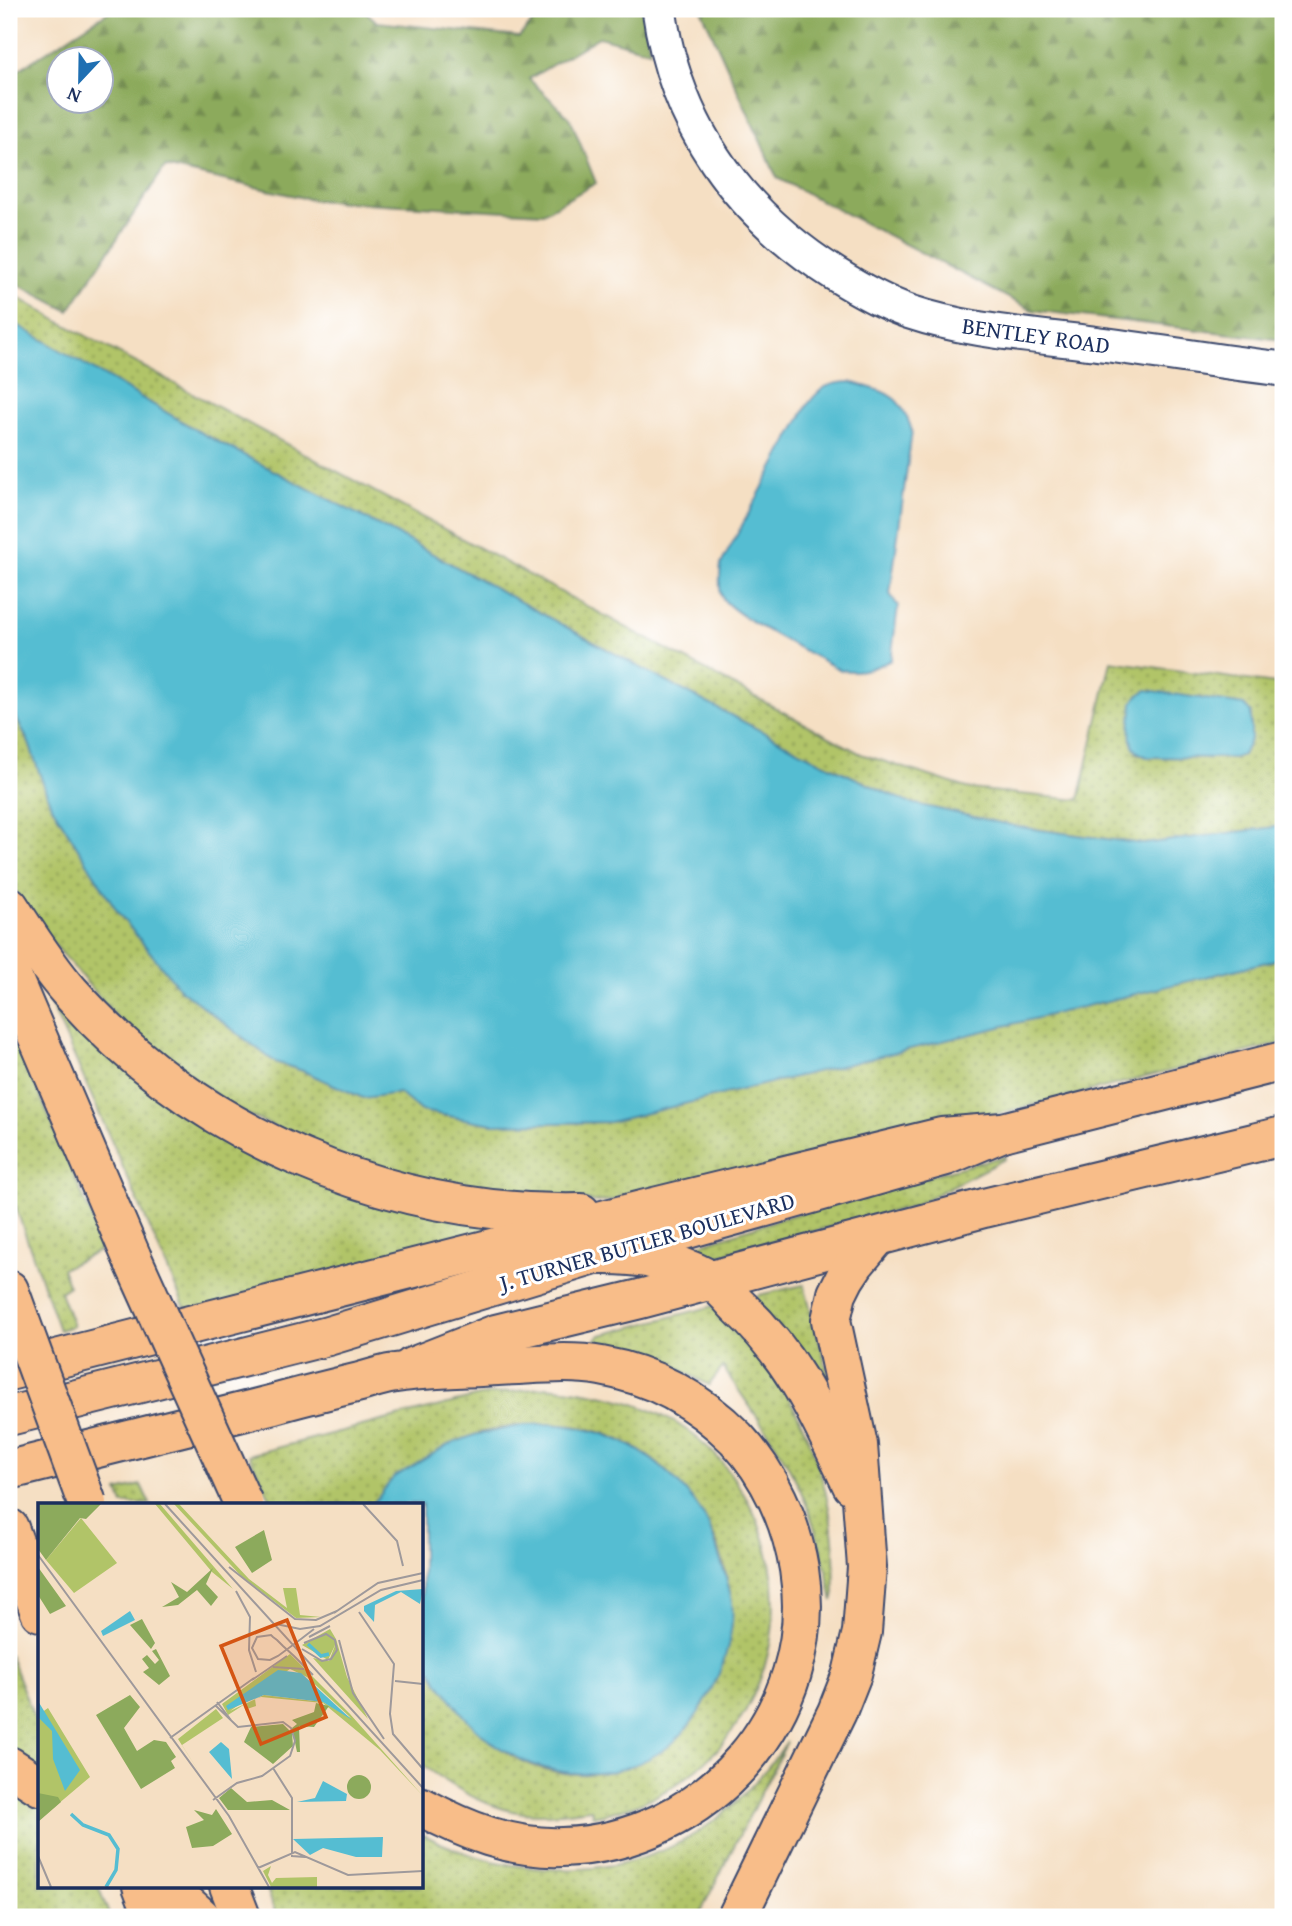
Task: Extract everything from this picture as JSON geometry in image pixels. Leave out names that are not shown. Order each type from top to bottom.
[{"type":"main road","points":[[9,906],[70,991],[108,1030],[150,1067],[206,1108],[265,1141],[321,1167],[369,1184],[455,1204],[555,1214],[646,1209]]},
{"type":"main road","points":[[9,970],[132,1258],[243,1503]]},
{"type":"main road","name":"J. TURNER BUTLER BOULEVARD","points":[[9,1416],[328,1336],[595,1255],[946,1156],[1003,1132],[1283,1061]]},
{"type":"main road","points":[[9,1371],[646,1209],[942,1137],[1003,1132]]},
{"type":"main road","points":[[9,1470],[400,1372],[496,1334],[712,1281],[984,1208],[1283,1136]]},
{"type":"main road","points":[[737,1917],[820,1752],[852,1674],[862,1632],[867,1567],[858,1445],[831,1320],[837,1294],[845,1278],[877,1237]]},
{"type":"main road","points":[[595,1255],[631,1254],[668,1261],[712,1281],[779,1349],[804,1386],[861,1503]]},
{"type":"main road","points":[[9,1290],[88,1503]]},
{"type":"main road","points":[[400,1372],[554,1362],[602,1366],[639,1376],[678,1392],[721,1424],[751,1454],[775,1495],[794,1540],[802,1592],[799,1640],[788,1687],[767,1729],[739,1768],[701,1800],[661,1825],[614,1839],[562,1847],[509,1843],[458,1827],[424,1808]]},
{"type":"main road","points":[[9,1528],[38,1607]]},
{"type":"main road","points":[[9,1766],[38,1785]]},
{"type":"main road","points":[[143,1888],[154,1917]]},
{"type":"main road","points":[[169,1888],[201,1917]]},
{"type":"main road","points":[[230,1888],[240,1917]]},
{"type":"street","name":"BENTLEY ROAD","points":[[659,9],[664,48],[678,89],[707,150],[764,220],[797,249],[862,291],[910,312],[989,332],[1283,369]]},
{"type":"green space","points":[[113,9],[363,9],[377,22],[519,37],[545,9],[642,9],[650,51],[599,37],[529,79],[570,118],[596,183],[543,213],[313,200],[165,167],[69,311],[9,280],[9,76],[46,52],[46,116],[116,116],[116,46],[56,46]]},
{"type":"green space","points":[[701,9],[1283,9],[1283,340],[1032,310],[777,178]]},
{"type":"green space","points":[[9,292],[861,754],[970,789],[1079,800],[1111,661],[1283,685],[1283,721],[1274,784],[1283,782],[1283,826],[1143,844],[1019,827],[906,802],[821,762],[663,680],[407,540],[205,435],[9,320]],"holes":[[[1251,713],[1251,738],[1243,755],[1233,758],[1147,757],[1136,753]]]},
{"type":"green space","points":[[9,704],[29,743],[50,803],[119,914],[180,989],[275,1062],[303,1071],[363,1098],[399,1092],[421,1111],[493,1124],[610,1122],[1283,958],[1283,1043],[695,1189],[599,1202],[385,1176],[235,1109],[122,1024],[43,931],[9,879]]},
{"type":"green space","points":[[26,947],[215,1124],[566,1221],[188,1315]]},
{"type":"green space","points":[[9,1023],[105,1248],[62,1269],[69,1286],[60,1292],[73,1326],[59,1330],[9,1188]]},
{"type":"green space","points":[[1005,1156],[1005,1159],[913,1206],[713,1257],[695,1246],[869,1191]]},
{"type":"green space","points":[[804,1285],[833,1391],[829,1397],[754,1299],[759,1295]]},
{"type":"green space","points":[[713,1306],[765,1360],[791,1401],[811,1445],[830,1515],[834,1559],[833,1601],[818,1538],[797,1483],[778,1449],[723,1367],[709,1385],[667,1363],[596,1339],[601,1335]]},
{"type":"green space","points":[[547,1387],[585,1392],[641,1406],[676,1423],[709,1449],[731,1474],[749,1503],[768,1553],[774,1604],[768,1653],[751,1700],[724,1741],[689,1776],[644,1801],[593,1816],[591,1809],[543,1814],[520,1813],[490,1804],[448,1783],[424,1766],[424,1656],[467,1717],[503,1750],[525,1763],[549,1771],[582,1774],[615,1771],[732,1606],[725,1569],[713,1534],[681,1487],[662,1468],[641,1451],[592,1430],[565,1425],[512,1427],[472,1436],[374,1503],[273,1503],[249,1455],[479,1396]]},
{"type":"green space","points":[[141,1485],[150,1503],[123,1503],[118,1491]]},
{"type":"green space","points":[[9,1654],[38,1728],[38,1888],[99,1888],[110,1917],[9,1917]]},
{"type":"green space","points":[[787,1742],[698,1917],[277,1917],[267,1888],[424,1888],[424,1835],[457,1850],[495,1862],[534,1868],[574,1869],[613,1865],[650,1855],[686,1839],[719,1817],[738,1800]]},
{"type":"water","points":[[9,320],[205,435],[407,540],[663,680],[821,762],[906,802],[1019,827],[1143,844],[1283,826],[1283,958],[610,1122],[493,1124],[421,1111],[399,1093],[363,1098],[303,1071],[275,1062],[180,989],[119,914],[50,803],[29,743],[9,704]]},
{"type":"water","points":[[851,382],[883,392],[897,401],[912,431],[890,594],[898,606],[891,660],[861,671],[841,670],[757,625],[728,605],[722,597],[720,585],[721,564],[808,404],[826,387]]},
{"type":"water","points":[[1147,690],[1244,705],[1251,713],[1251,738],[1243,755],[1233,758],[1147,757],[1139,753],[1134,748],[1130,734],[1133,702]]},
{"type":"water","points":[[525,1425],[572,1426],[593,1431],[612,1437],[647,1456],[663,1468],[693,1500],[703,1514],[713,1537],[732,1603],[732,1622],[723,1664],[691,1724],[662,1751],[637,1764],[585,1774],[558,1771],[508,1753],[466,1718],[424,1659],[424,1503],[374,1503],[393,1478],[448,1445],[474,1435]]}]
